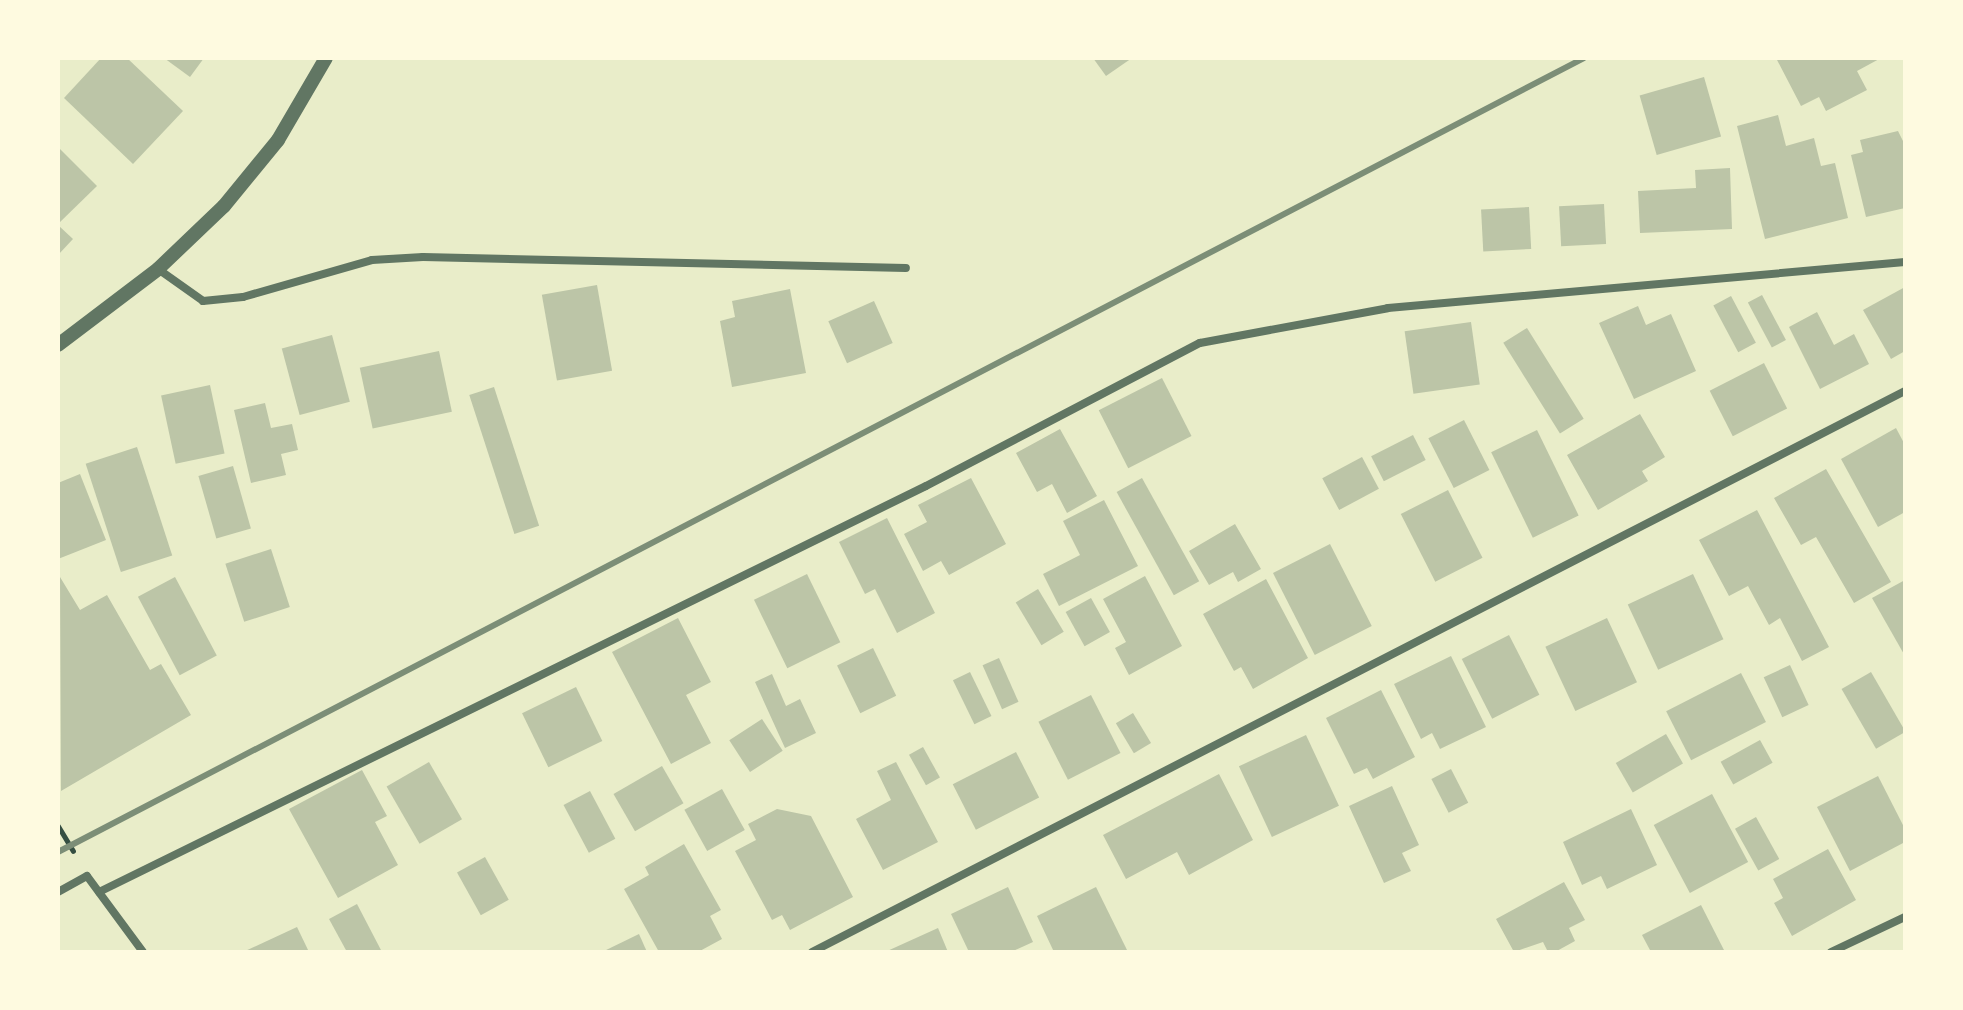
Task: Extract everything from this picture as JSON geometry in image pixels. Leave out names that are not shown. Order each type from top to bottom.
[{"type":"street","points":[[58,345],[158,269],[224,206],[278,140],[326,58]]},
{"type":"street","points":[[158,269],[203,301],[243,297],[372,260],[423,257],[906,268]]},
{"type":"street","points":[[99,892],[926,486],[1200,343],[1388,308],[1905,262]]},
{"type":"street","points":[[812,952],[1905,391]]},
{"type":"street","points":[[58,892],[87,876],[143,952]]},
{"type":"street","points":[[1831,952],[1905,917]]},
{"type":"building","points":[[101,58],[127,58],[183,111],[133,164],[64,98]]},
{"type":"building","points":[[164,58],[204,58],[190,77]]},
{"type":"building","points":[[1093,58],[1132,58],[1106,76]]},
{"type":"building","points":[[1776,58],[1881,58],[1857,71],[1867,90],[1826,111],[1819,97],[1801,106]]},
{"type":"building","points":[[1704,77],[1721,137],[1657,155],[1640,95]]},
{"type":"building","points":[[1778,115],[1786,146],[1814,138],[1821,166],[1835,163],[1848,218],[1765,239],[1737,126]]},
{"type":"building","points":[[1898,131],[1905,145],[1905,208],[1866,217],[1851,155],[1863,152],[1860,140]]},
{"type":"building","points":[[58,147],[97,186],[58,224]]},
{"type":"building","points":[[1730,168],[1732,229],[1640,233],[1638,191],[1696,188],[1695,170]]},
{"type":"building","points":[[1604,204],[1606,244],[1561,246],[1559,206]]},
{"type":"building","points":[[1529,207],[1531,249],[1483,251],[1481,210]]},
{"type":"building","points":[[58,225],[73,239],[58,255]]},
{"type":"building","points":[[597,285],[612,371],[557,380],[542,295]]},
{"type":"building","points":[[1905,287],[1905,351],[1891,359],[1863,310]]},
{"type":"building","points":[[790,289],[806,373],[732,387],[720,321],[735,317],[732,301]]},
{"type":"building","points":[[1762,295],[1786,340],[1772,348],[1748,303]]},
{"type":"building","points":[[1731,296],[1756,343],[1738,352],[1713,305]]},
{"type":"building","points":[[874,301],[893,343],[847,363],[828,321]]},
{"type":"building","points":[[1638,306],[1646,325],[1671,314],[1696,371],[1634,399],[1599,323]]},
{"type":"building","points":[[1817,312],[1834,345],[1854,334],[1869,364],[1820,389],[1789,327]]},
{"type":"building","points":[[1471,322],[1480,384],[1413,394],[1405,331]]},
{"type":"building","points":[[1527,328],[1584,419],[1560,434],[1503,343]]},
{"type":"building","points":[[332,335],[350,402],[300,415],[282,348]]},
{"type":"building","points":[[439,351],[452,412],[373,428],[360,368]]},
{"type":"building","points":[[1764,363],[1787,408],[1733,436],[1710,391]]},
{"type":"building","points":[[1162,378],[1192,436],[1128,468],[1099,410]]},
{"type":"building","points":[[210,385],[225,453],[176,464],[161,395]]},
{"type":"building","points":[[494,387],[539,526],[514,534],[469,395]]},
{"type":"building","points":[[265,403],[271,428],[292,424],[298,450],[281,454],[286,475],[251,483],[234,410]]},
{"type":"building","points":[[1640,414],[1665,457],[1642,471],[1648,481],[1598,510],[1567,455]]},
{"type":"building","points":[[1464,420],[1489,470],[1454,488],[1428,438]]},
{"type":"building","points":[[1896,428],[1905,445],[1905,512],[1878,527],[1841,459]]},
{"type":"building","points":[[1060,429],[1097,496],[1067,513],[1052,484],[1037,492],[1016,453]]},
{"type":"building","points":[[1537,430],[1579,515],[1533,538],[1491,452]]},
{"type":"building","points":[[1413,435],[1426,460],[1384,481],[1371,456]]},
{"type":"building","points":[[137,447],[172,555],[121,572],[86,464]]},
{"type":"building","points":[[1362,457],[1379,489],[1339,510],[1322,478]]},
{"type":"building","points":[[233,466],[251,528],[216,538],[198,476]]},
{"type":"building","points":[[1826,469],[1891,582],[1854,603],[1816,537],[1801,545],[1774,498]]},
{"type":"building","points":[[80,474],[106,540],[58,559],[58,483]]},
{"type":"building","points":[[971,478],[1006,544],[949,575],[941,561],[923,571],[904,534],[927,522],[918,505]]},
{"type":"building","points":[[1142,478],[1199,581],[1174,595],[1117,492]]},
{"type":"building","points":[[1448,490],[1483,558],[1435,582],[1401,514]]},
{"type":"building","points":[[1104,500],[1138,566],[1059,606],[1043,574],[1080,555],[1063,521]]},
{"type":"building","points":[[1757,510],[1829,647],[1802,661],[1780,618],[1769,625],[1748,586],[1729,596],[1699,540]]},
{"type":"building","points":[[887,518],[935,613],[897,633],[875,589],[865,594],[839,542]]},
{"type":"building","points":[[1235,524],[1261,569],[1238,582],[1233,572],[1209,585],[1189,551]]},
{"type":"building","points":[[1330,544],[1372,626],[1315,655],[1273,573]]},
{"type":"building","points":[[271,549],[290,607],[244,622],[225,564]]},
{"type":"building","points":[[807,574],[840,642],[787,668],[754,600]]},
{"type":"building","points":[[1693,574],[1723,639],[1658,670],[1628,604]]},
{"type":"building","points":[[1145,576],[1182,646],[1129,675],[1115,648],[1126,642],[1103,599]]},
{"type":"building","points":[[60,577],[80,610],[107,595],[150,670],[161,664],[191,715],[61,791]]},
{"type":"building","points":[[175,577],[217,656],[180,675],[138,597]]},
{"type":"building","points":[[1266,579],[1308,658],[1253,689],[1241,667],[1234,671],[1203,614]]},
{"type":"building","points":[[1905,580],[1905,656],[1872,598]]},
{"type":"building","points":[[1038,589],[1064,632],[1041,645],[1016,602]]},
{"type":"building","points":[[1091,598],[1110,632],[1085,646],[1066,612]]},
{"type":"building","points":[[678,618],[711,682],[686,695],[711,743],[671,764],[612,652]]},
{"type":"building","points":[[1607,618],[1637,682],[1575,711],[1545,647]]},
{"type":"building","points":[[1509,635],[1539,695],[1492,719],[1462,659]]},
{"type":"building","points":[[873,648],[896,696],[860,713],[837,666]]},
{"type":"building","points":[[1451,656],[1486,727],[1440,749],[1432,733],[1421,739],[1394,684]]},
{"type":"building","points":[[999,658],[1019,702],[1002,709],[983,665]]},
{"type":"building","points":[[1790,665],[1809,705],[1782,717],[1764,677]]},
{"type":"building","points":[[970,672],[991,716],[974,724],[953,680]]},
{"type":"building","points":[[1871,672],[1905,731],[1876,749],[1842,689]]},
{"type":"building","points":[[1741,673],[1766,722],[1691,760],[1666,711]]},
{"type":"building","points":[[772,674],[786,706],[800,699],[816,733],[785,748],[755,682]]},
{"type":"building","points":[[576,687],[602,741],[548,767],[522,713]]},
{"type":"building","points":[[1381,690],[1415,757],[1373,779],[1367,768],[1354,774],[1326,718]]},
{"type":"building","points":[[1091,695],[1121,753],[1068,780],[1038,722]]},
{"type":"building","points":[[1133,713],[1151,743],[1134,753],[1116,723]]},
{"type":"building","points":[[762,719],[783,751],[750,772],[729,740]]},
{"type":"building","points":[[1666,734],[1683,763],[1633,792],[1616,763]]},
{"type":"building","points":[[1306,735],[1339,806],[1272,837],[1239,766]]},
{"type":"building","points":[[1760,740],[1773,763],[1733,785],[1721,762]]},
{"type":"building","points":[[923,747],[940,778],[926,785],[909,755]]},
{"type":"building","points":[[1016,752],[1039,797],[976,830],[953,784]]},
{"type":"building","points":[[429,762],[462,819],[420,844],[387,786]]},
{"type":"building","points":[[896,762],[938,842],[883,870],[856,819],[891,800],[877,771]]},
{"type":"building","points":[[662,766],[684,803],[635,831],[614,794]]},
{"type":"building","points":[[1451,769],[1468,803],[1449,813],[1431,779]]},
{"type":"building","points":[[362,770],[387,816],[375,822],[398,865],[338,898],[289,809]]},
{"type":"building","points":[[1219,774],[1253,840],[1189,875],[1177,852],[1126,879],[1103,835]]},
{"type":"building","points":[[1878,776],[1905,829],[1905,842],[1850,871],[1817,807]]},
{"type":"building","points":[[1392,786],[1419,845],[1402,853],[1411,871],[1384,883],[1349,806]]},
{"type":"building","points":[[722,789],[745,830],[707,851],[684,810]]},
{"type":"building","points":[[590,791],[615,839],[589,853],[564,805]]},
{"type":"building","points":[[1712,794],[1748,862],[1690,893],[1654,825]]},
{"type":"building","points":[[777,809],[811,816],[853,897],[790,930],[782,915],[772,920],[735,851],[756,840],[748,824]]},
{"type":"building","points":[[1631,809],[1657,865],[1607,889],[1601,876],[1582,885],[1563,842]]},
{"type":"building","points":[[1756,817],[1779,859],[1758,871],[1735,829]]},
{"type":"building","points":[[684,844],[721,910],[710,916],[722,939],[698,952],[659,952],[624,889],[649,875],[645,867]]},
{"type":"building","points":[[1828,849],[1856,900],[1792,936],[1774,903],[1783,898],[1773,879]]},
{"type":"building","points":[[485,857],[509,900],[481,915],[457,873]]},
{"type":"building","points":[[1564,882],[1585,920],[1569,928],[1575,941],[1555,952],[1548,952],[1543,942],[1514,952],[1496,919]]},
{"type":"building","points":[[1008,887],[1033,942],[1011,952],[969,952],[951,914]]},
{"type":"building","points":[[1096,887],[1128,952],[1054,952],[1037,916]]},
{"type":"building","points":[[357,904],[382,952],[347,952],[329,919]]},
{"type":"building","points":[[1701,905],[1725,952],[1651,952],[1642,935]]},
{"type":"building","points":[[297,927],[309,952],[243,952]]},
{"type":"building","points":[[938,928],[948,952],[885,952]]},
{"type":"building","points":[[639,934],[647,952],[602,952]]},
{"type":"railway","points":[[58,852],[1584,58]]}]
